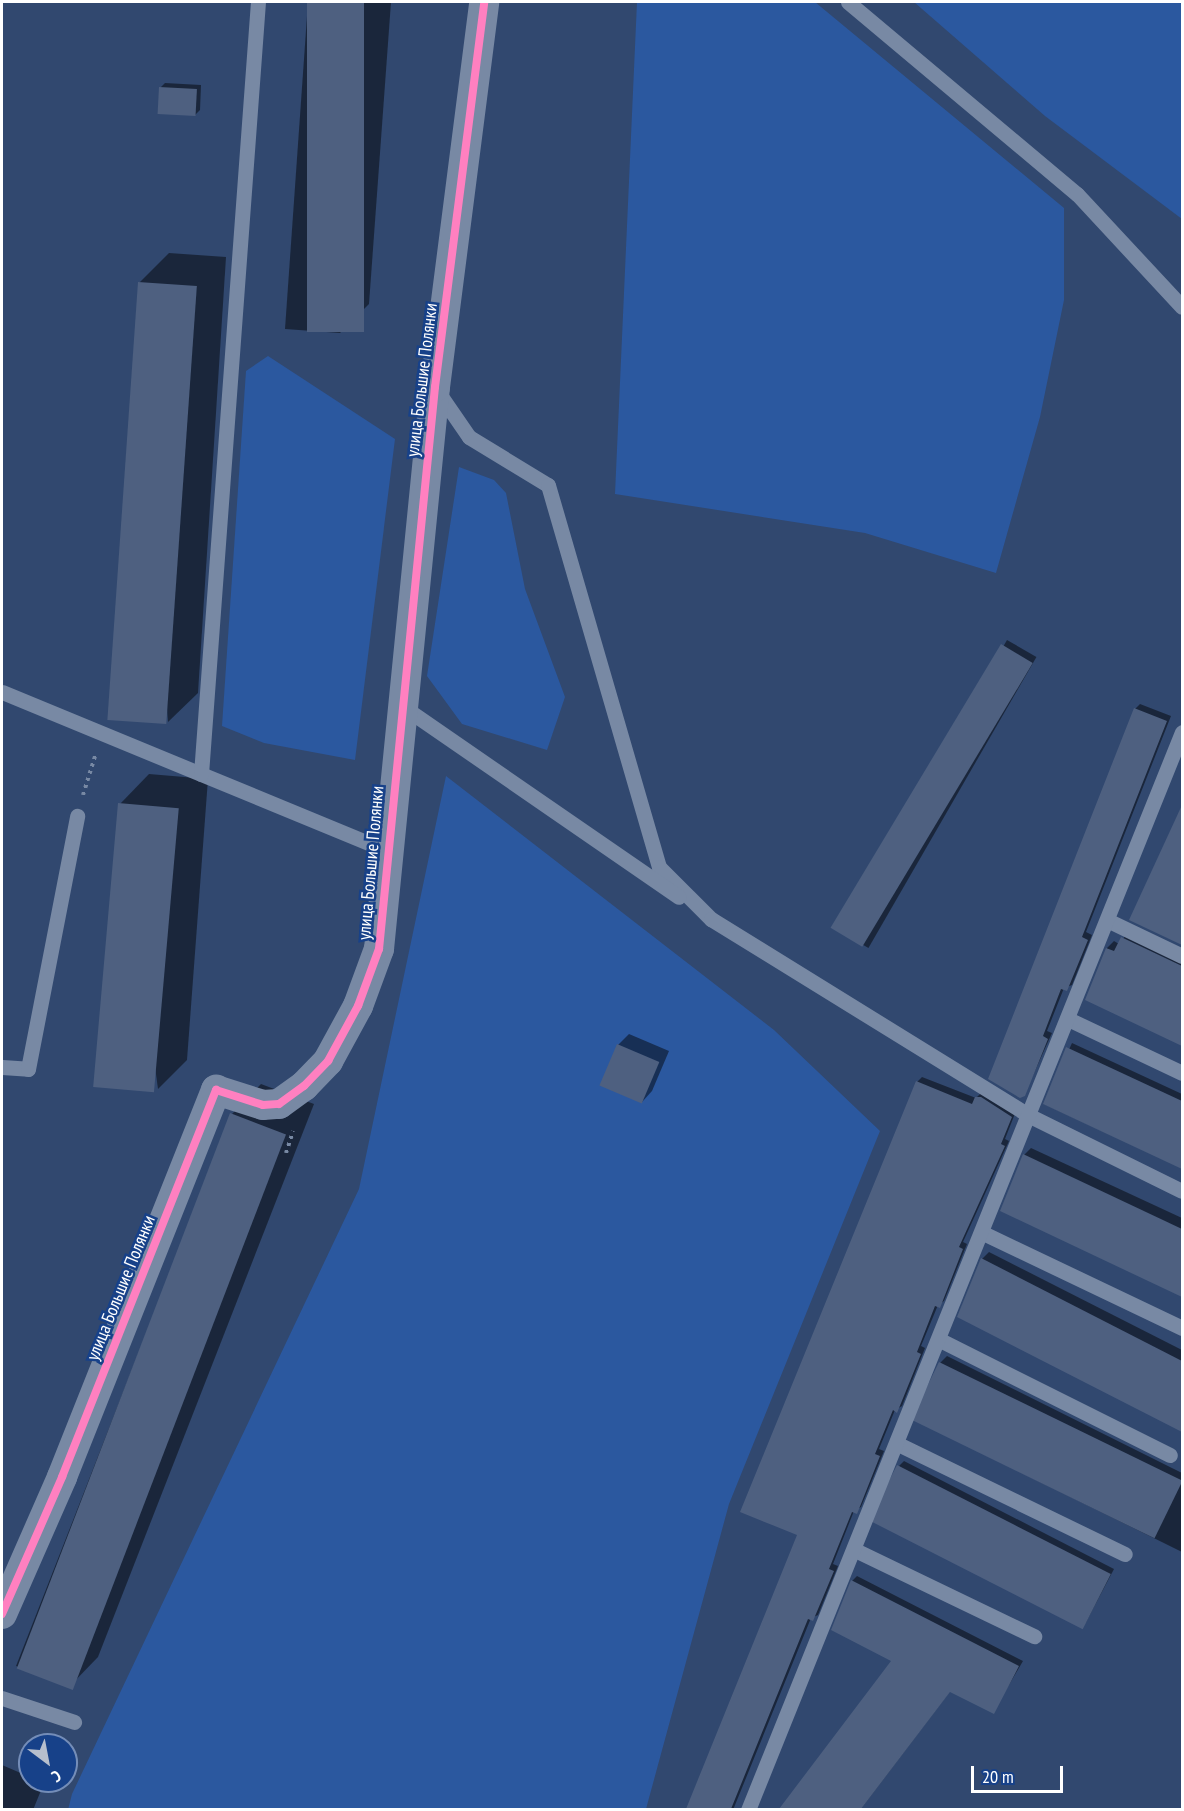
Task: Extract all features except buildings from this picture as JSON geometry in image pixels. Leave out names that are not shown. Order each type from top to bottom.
[{"type":"street","name":"улица Большие Полянки","points":[[2,1614],[63,1477],[216,1090],[263,1105],[279,1104],[328,1061],[358,1006],[379,949],[435,387],[484,2]]},
{"type":"lane","points":[[201,774],[258,2]]},
{"type":"lane","points":[[848,2],[1077,194],[1182,307]]},
{"type":"lane","points":[[435,387],[469,437],[548,485],[659,867],[711,919]]},
{"type":"lane","points":[[2,692],[387,851]]},
{"type":"lane","points":[[402,706],[711,919],[1030,1116],[1182,1191]]},
{"type":"lane","points":[[748,1809],[940,1340],[1182,732]]},
{"type":"lane","points":[[2,1067],[28,1069],[77,816]]},
{"type":"lane","points":[[1107,920],[1182,956]]},
{"type":"lane","points":[[1068,1019],[1182,1073]]},
{"type":"lane","points":[[983,1233],[1182,1328]]},
{"type":"lane","points":[[940,1340],[1170,1455]]},
{"type":"lane","points":[[898,1444],[1125,1554]]},
{"type":"lane","points":[[855,1550],[1034,1636]]},
{"type":"lane","points":[[2,1698],[74,1722]]},
{"type":"path","points":[[77,816],[102,734]]},
{"type":"path","points":[[286,1153],[294,1127]]},
{"type":"shaded area","points":[[637,2],[815,2],[1064,208],[1064,300],[1040,417],[996,573],[865,533],[615,494]]},
{"type":"shaded area","points":[[914,2],[1182,2],[1182,219],[1045,116]]},
{"type":"shaded area","points":[[268,356],[395,439],[355,760],[264,743],[222,726],[246,371]]},
{"type":"shaded area","points":[[459,467],[494,480],[506,493],[525,589],[565,697],[547,750],[462,724],[427,676]]},
{"type":"shaded area","points":[[446,776],[774,1030],[880,1131],[729,1504],[646,1809],[68,1810],[72,1794],[78,1793],[78,1781],[359,1189]]},
{"type":"cycle path","points":[[2,1614],[62,1477],[216,1090],[263,1105],[279,1104],[304,1086],[328,1061],[358,1006],[379,949],[435,387],[484,2]]}]
